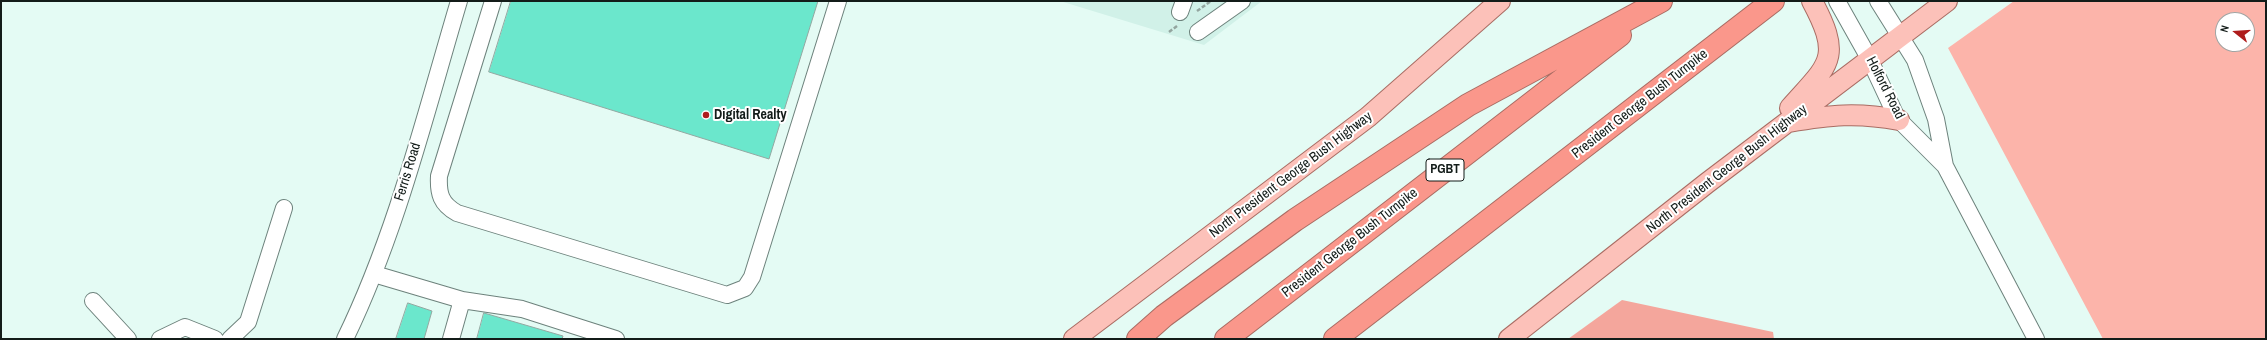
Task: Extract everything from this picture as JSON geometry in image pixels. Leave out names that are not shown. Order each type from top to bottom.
[{"type":"highway","points":[[1138,339],[1164,316],[1294,220],[1468,105],[1661,1]]},
{"type":"highway","name":"President George Bush Turnpike","points":[[1226,339],[1664,1]]},
{"type":"highway","name":"President George Bush Turnpike","points":[[1335,339],[1773,1]]},
{"type":"main road","name":"North President George Bush Highway","points":[[1074,339],[1368,117],[1500,1]]},
{"type":"main road","points":[[1754,149],[1818,78],[1829,59],[1829,38],[1812,1]]},
{"type":"main road","name":"North President George Bush Highway","points":[[1508,339],[1869,58],[1947,1]]},
{"type":"main road","points":[[1787,123],[1849,114],[1899,120]]},
{"type":"street","name":"Ferris Road","points":[[345,339],[374,274],[388,238],[459,1]]},
{"type":"street","points":[[493,1],[439,176],[438,188],[446,207],[456,213],[727,295],[745,288],[752,277],[838,1]]},
{"type":"street","points":[[1198,32],[1242,1]]},
{"type":"street","name":"Holford Road","points":[[1878,1],[1915,60],[1934,112],[1945,166],[2036,339]]},
{"type":"street","name":"Holford Road","points":[[1839,5],[1869,58],[1899,120],[1945,166]]},
{"type":"street","points":[[230,339],[248,322],[284,208]]},
{"type":"street","points":[[374,274],[462,300],[522,309],[616,339]]},
{"type":"street","points":[[451,339],[462,300]]},
{"type":"street","points":[[93,301],[128,339]]},
{"type":"street","points":[[160,339],[185,327],[215,339]]},
{"type":"shaded area","points":[[1060,1],[1262,1],[1204,45]]},
{"type":"shaded area","points":[[2014,1],[2266,1],[2266,339],[2103,339],[1948,48]]},
{"type":"shaded area","points":[[1622,300],[1773,332],[1774,339],[1568,339]]},
{"type":"building","name":"Digital Realty","points":[[511,1],[818,1],[769,159],[489,72]]},
{"type":"building","points":[[408,303],[432,311],[424,339],[396,339]]},
{"type":"building","points":[[484,313],[563,336],[562,339],[477,339]]},
{"type":"place","name":"Digital Realty","points":[[706,115]]}]
